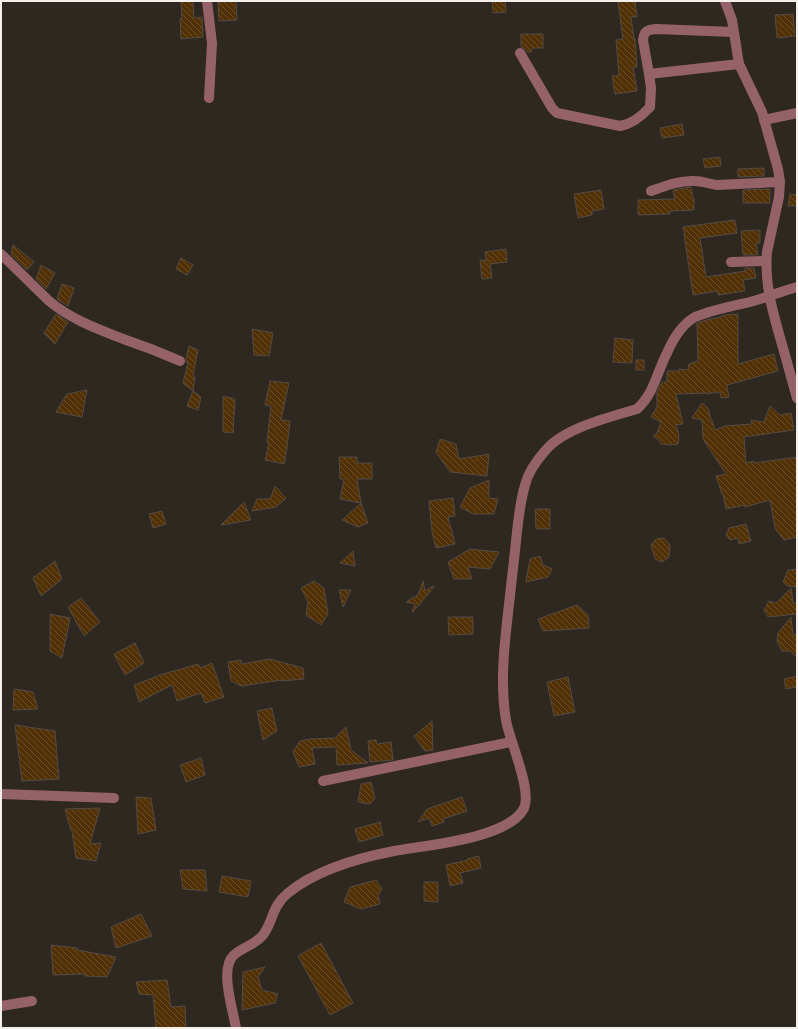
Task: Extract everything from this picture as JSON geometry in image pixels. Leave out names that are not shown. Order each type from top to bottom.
[{"type":"street","points":[[207,1],[212,43],[209,98]]},
{"type":"street","points":[[725,1],[732,20],[739,64],[762,112],[778,169],[780,182],[779,197],[766,261],[767,279],[769,296],[797,398]]},
{"type":"street","points":[[520,53],[552,108],[557,112],[620,126],[630,123],[640,117],[650,107],[651,88],[642,40],[646,31],[656,29],[734,32]]},
{"type":"street","points":[[649,74],[739,64]]},
{"type":"street","points":[[764,120],[797,113]]},
{"type":"street","points":[[651,191],[675,183],[689,181],[717,185],[780,182]]},
{"type":"street","points":[[1,254],[49,301],[72,317],[180,361]]},
{"type":"street","points":[[731,262],[766,261]]},
{"type":"street","points":[[236,1028],[228,986],[227,974],[230,959],[262,936],[267,928],[276,905],[290,891],[330,869],[344,864],[394,851],[470,837],[500,828],[518,816],[525,807],[523,776],[511,742],[505,718],[503,665],[521,501],[525,482],[546,449],[561,437],[589,424],[637,409],[643,404],[653,388],[661,364],[674,338],[688,322],[694,318],[699,315],[797,287]]},
{"type":"street","points":[[323,780],[511,742]]},
{"type":"street","points":[[1,794],[114,798]]},
{"type":"street","points":[[1,1006],[32,1001]]},
{"type":"building","points":[[181,1],[193,1],[194,18],[202,17],[203,37],[181,39]]},
{"type":"building","points":[[236,1],[237,20],[219,21],[218,2]]},
{"type":"building","points":[[492,1],[505,1],[506,12],[493,13]]},
{"type":"building","points":[[635,1],[637,17],[631,17],[634,39],[635,38],[637,67],[633,67],[637,91],[615,94],[612,76],[619,75],[616,40],[623,39],[618,2]]},
{"type":"building","points":[[793,14],[795,36],[777,38],[775,15]]},
{"type":"building","points":[[521,34],[543,34],[543,48],[532,48],[531,52],[527,52],[521,47]]},
{"type":"building","points":[[682,124],[684,135],[662,138],[660,128]]},
{"type":"building","points":[[720,157],[721,166],[705,168],[703,159]]},
{"type":"building","points":[[764,168],[764,176],[738,177],[738,169]]},
{"type":"building","points":[[691,187],[694,198],[694,210],[670,211],[670,214],[638,215],[638,200],[675,199],[673,190]]},
{"type":"building","points":[[770,189],[770,203],[743,203],[743,190]]},
{"type":"building","points":[[601,190],[604,209],[592,211],[592,215],[578,218],[574,194]]},
{"type":"building","points":[[790,194],[797,195],[797,206],[788,206]]},
{"type":"building","points":[[735,220],[737,233],[700,238],[706,277],[745,271],[745,268],[754,268],[756,278],[743,280],[745,291],[718,295],[718,291],[693,295],[683,227]]},
{"type":"building","points":[[760,230],[760,243],[756,243],[758,255],[743,255],[741,231]]},
{"type":"building","points":[[13,245],[34,262],[27,270],[11,255]]},
{"type":"building","points":[[506,249],[507,262],[490,264],[492,278],[482,279],[480,260],[486,261],[485,252]]},
{"type":"building","points":[[181,258],[193,265],[187,275],[176,269]]},
{"type":"building","points":[[41,265],[55,273],[46,289],[36,279]]},
{"type":"building","points":[[62,284],[74,288],[68,306],[57,299]]},
{"type":"building","points":[[56,314],[68,322],[55,344],[44,333]]},
{"type":"building","points":[[738,314],[738,364],[774,354],[778,371],[727,385],[729,397],[721,398],[720,392],[707,394],[708,393],[676,394],[683,424],[676,425],[679,435],[678,444],[661,444],[658,439],[653,436],[657,433],[661,422],[651,417],[657,407],[657,393],[662,382],[667,382],[667,371],[679,371],[679,369],[688,370],[689,364],[698,361],[697,323],[724,315]]},
{"type":"building","points":[[252,329],[273,333],[269,356],[254,355]]},
{"type":"building","points":[[615,338],[633,340],[632,363],[613,362]]},
{"type":"building","points":[[189,346],[198,350],[193,376],[195,377],[193,391],[183,383],[188,363],[186,362],[186,359]]},
{"type":"building","points":[[636,360],[644,360],[644,370],[636,370]]},
{"type":"building","points":[[270,381],[289,383],[281,420],[290,421],[284,464],[265,460],[269,443],[267,442],[271,406],[265,405]]},
{"type":"building","points":[[87,390],[82,417],[56,412],[67,394]]},
{"type":"building","points":[[193,391],[201,397],[198,410],[187,406]]},
{"type":"building","points":[[223,396],[235,399],[233,433],[223,432]]},
{"type":"building","points":[[702,403],[708,408],[715,430],[725,426],[752,424],[751,420],[764,422],[770,406],[780,415],[791,413],[794,430],[744,437],[746,463],[797,457],[797,537],[784,540],[775,528],[770,500],[745,507],[745,505],[726,509],[723,494],[716,476],[726,474],[703,439],[702,420],[692,418]]},
{"type":"building","points":[[440,439],[456,444],[459,459],[489,454],[487,476],[450,472],[436,452]]},
{"type":"building","points":[[339,457],[357,457],[357,463],[372,463],[372,479],[357,479],[361,503],[340,499],[344,479],[340,479]]},
{"type":"building","points":[[489,480],[489,498],[498,499],[494,514],[473,514],[460,507],[470,488]]},
{"type":"building","points":[[275,486],[286,498],[276,507],[252,511],[257,499],[270,499]]},
{"type":"building","points":[[453,498],[455,516],[448,517],[455,544],[436,548],[432,532],[429,501]]},
{"type":"building","points":[[244,502],[251,520],[221,525]]},
{"type":"building","points":[[361,503],[368,523],[358,527],[342,520]]},
{"type":"building","points":[[535,509],[550,509],[550,529],[536,529]]},
{"type":"building","points":[[162,511],[166,524],[153,528],[149,514]]},
{"type":"building","points":[[746,524],[751,541],[739,544],[738,538],[730,540],[726,535],[729,528]]},
{"type":"building","points":[[664,538],[670,545],[669,557],[662,562],[655,559],[651,545],[656,539]]},
{"type":"building","points":[[470,549],[499,552],[490,569],[468,567],[472,579],[454,579],[448,562]]},
{"type":"building","points":[[353,551],[355,566],[340,563]]},
{"type":"building","points":[[540,556],[543,565],[552,569],[548,577],[526,582],[530,559]]},
{"type":"building","points":[[55,561],[62,579],[41,596],[33,578]]},
{"type":"building","points":[[797,569],[797,587],[787,586],[783,582],[788,570]]},
{"type":"building","points":[[314,581],[324,588],[328,614],[321,625],[306,615],[308,602],[301,588]]},
{"type":"building","points":[[423,581],[425,591],[433,586],[434,587],[413,612],[412,611],[415,604],[406,602],[418,595]]},
{"type":"building","points":[[791,588],[793,603],[797,603],[797,614],[768,617],[764,610],[769,601],[776,603]]},
{"type":"building","points":[[339,590],[351,590],[343,607]]},
{"type":"building","points":[[81,598],[100,622],[84,636],[68,607]]},
{"type":"building","points":[[577,605],[588,615],[589,628],[543,631],[538,619]]},
{"type":"building","points":[[50,614],[70,618],[62,658],[50,651]]},
{"type":"building","points":[[448,617],[473,617],[473,634],[449,635]]},
{"type":"building","points":[[791,617],[793,635],[797,634],[797,657],[790,651],[782,651],[777,641],[778,633]]},
{"type":"building","points":[[135,643],[144,663],[125,675],[114,654]]},
{"type":"building","points":[[270,659],[303,668],[304,679],[282,680],[241,686],[231,681],[228,662],[241,660],[241,664]]},
{"type":"building","points":[[212,663],[224,697],[205,703],[201,693],[177,701],[172,685],[139,702],[134,685],[160,675],[198,664],[200,668]]},
{"type":"building","points":[[797,676],[797,687],[786,689],[784,679]]},
{"type":"building","points":[[568,677],[575,712],[554,716],[547,682]]},
{"type":"building","points":[[14,689],[33,692],[38,709],[13,710]]},
{"type":"building","points":[[272,708],[277,731],[263,740],[257,711]]},
{"type":"building","points":[[432,721],[433,750],[425,751],[414,736]]},
{"type":"building","points":[[15,725],[55,731],[59,779],[22,781]]},
{"type":"building","points":[[346,727],[351,750],[368,763],[337,765],[336,747],[312,748],[315,764],[299,767],[293,752],[300,741],[335,738]]},
{"type":"building","points":[[376,740],[377,744],[391,742],[393,760],[370,762],[368,741]]},
{"type":"building","points":[[201,758],[205,775],[186,782],[180,765]]},
{"type":"building","points":[[371,782],[375,798],[370,804],[358,802],[361,784]]},
{"type":"building","points":[[136,797],[151,798],[156,830],[138,834]]},
{"type":"building","points":[[462,797],[467,811],[443,819],[444,822],[432,826],[429,818],[418,822],[427,809]]},
{"type":"building","points":[[100,808],[90,844],[101,843],[96,861],[76,858],[72,831],[65,809]]},
{"type":"building","points":[[380,822],[383,835],[359,842],[355,829]]},
{"type":"building","points":[[479,856],[481,868],[460,873],[463,883],[450,886],[446,865]]},
{"type":"building","points":[[180,870],[205,870],[207,891],[183,889]]},
{"type":"building","points":[[222,876],[251,881],[248,897],[219,892]]},
{"type":"building","points":[[376,880],[382,889],[378,895],[380,904],[361,909],[344,902],[350,887]]},
{"type":"building","points":[[424,882],[438,882],[438,902],[424,901]]},
{"type":"building","points":[[141,914],[152,936],[116,948],[111,927]]},
{"type":"building","points":[[321,943],[353,1003],[330,1015],[298,956]]},
{"type":"building","points":[[51,945],[77,948],[77,950],[116,957],[107,977],[85,976],[85,974],[53,975]]},
{"type":"building","points":[[265,967],[258,977],[262,990],[278,994],[275,1003],[242,1010],[243,972]]},
{"type":"building","points":[[167,980],[171,1007],[185,1006],[186,1028],[156,1028],[153,995],[139,994],[136,982]]}]
